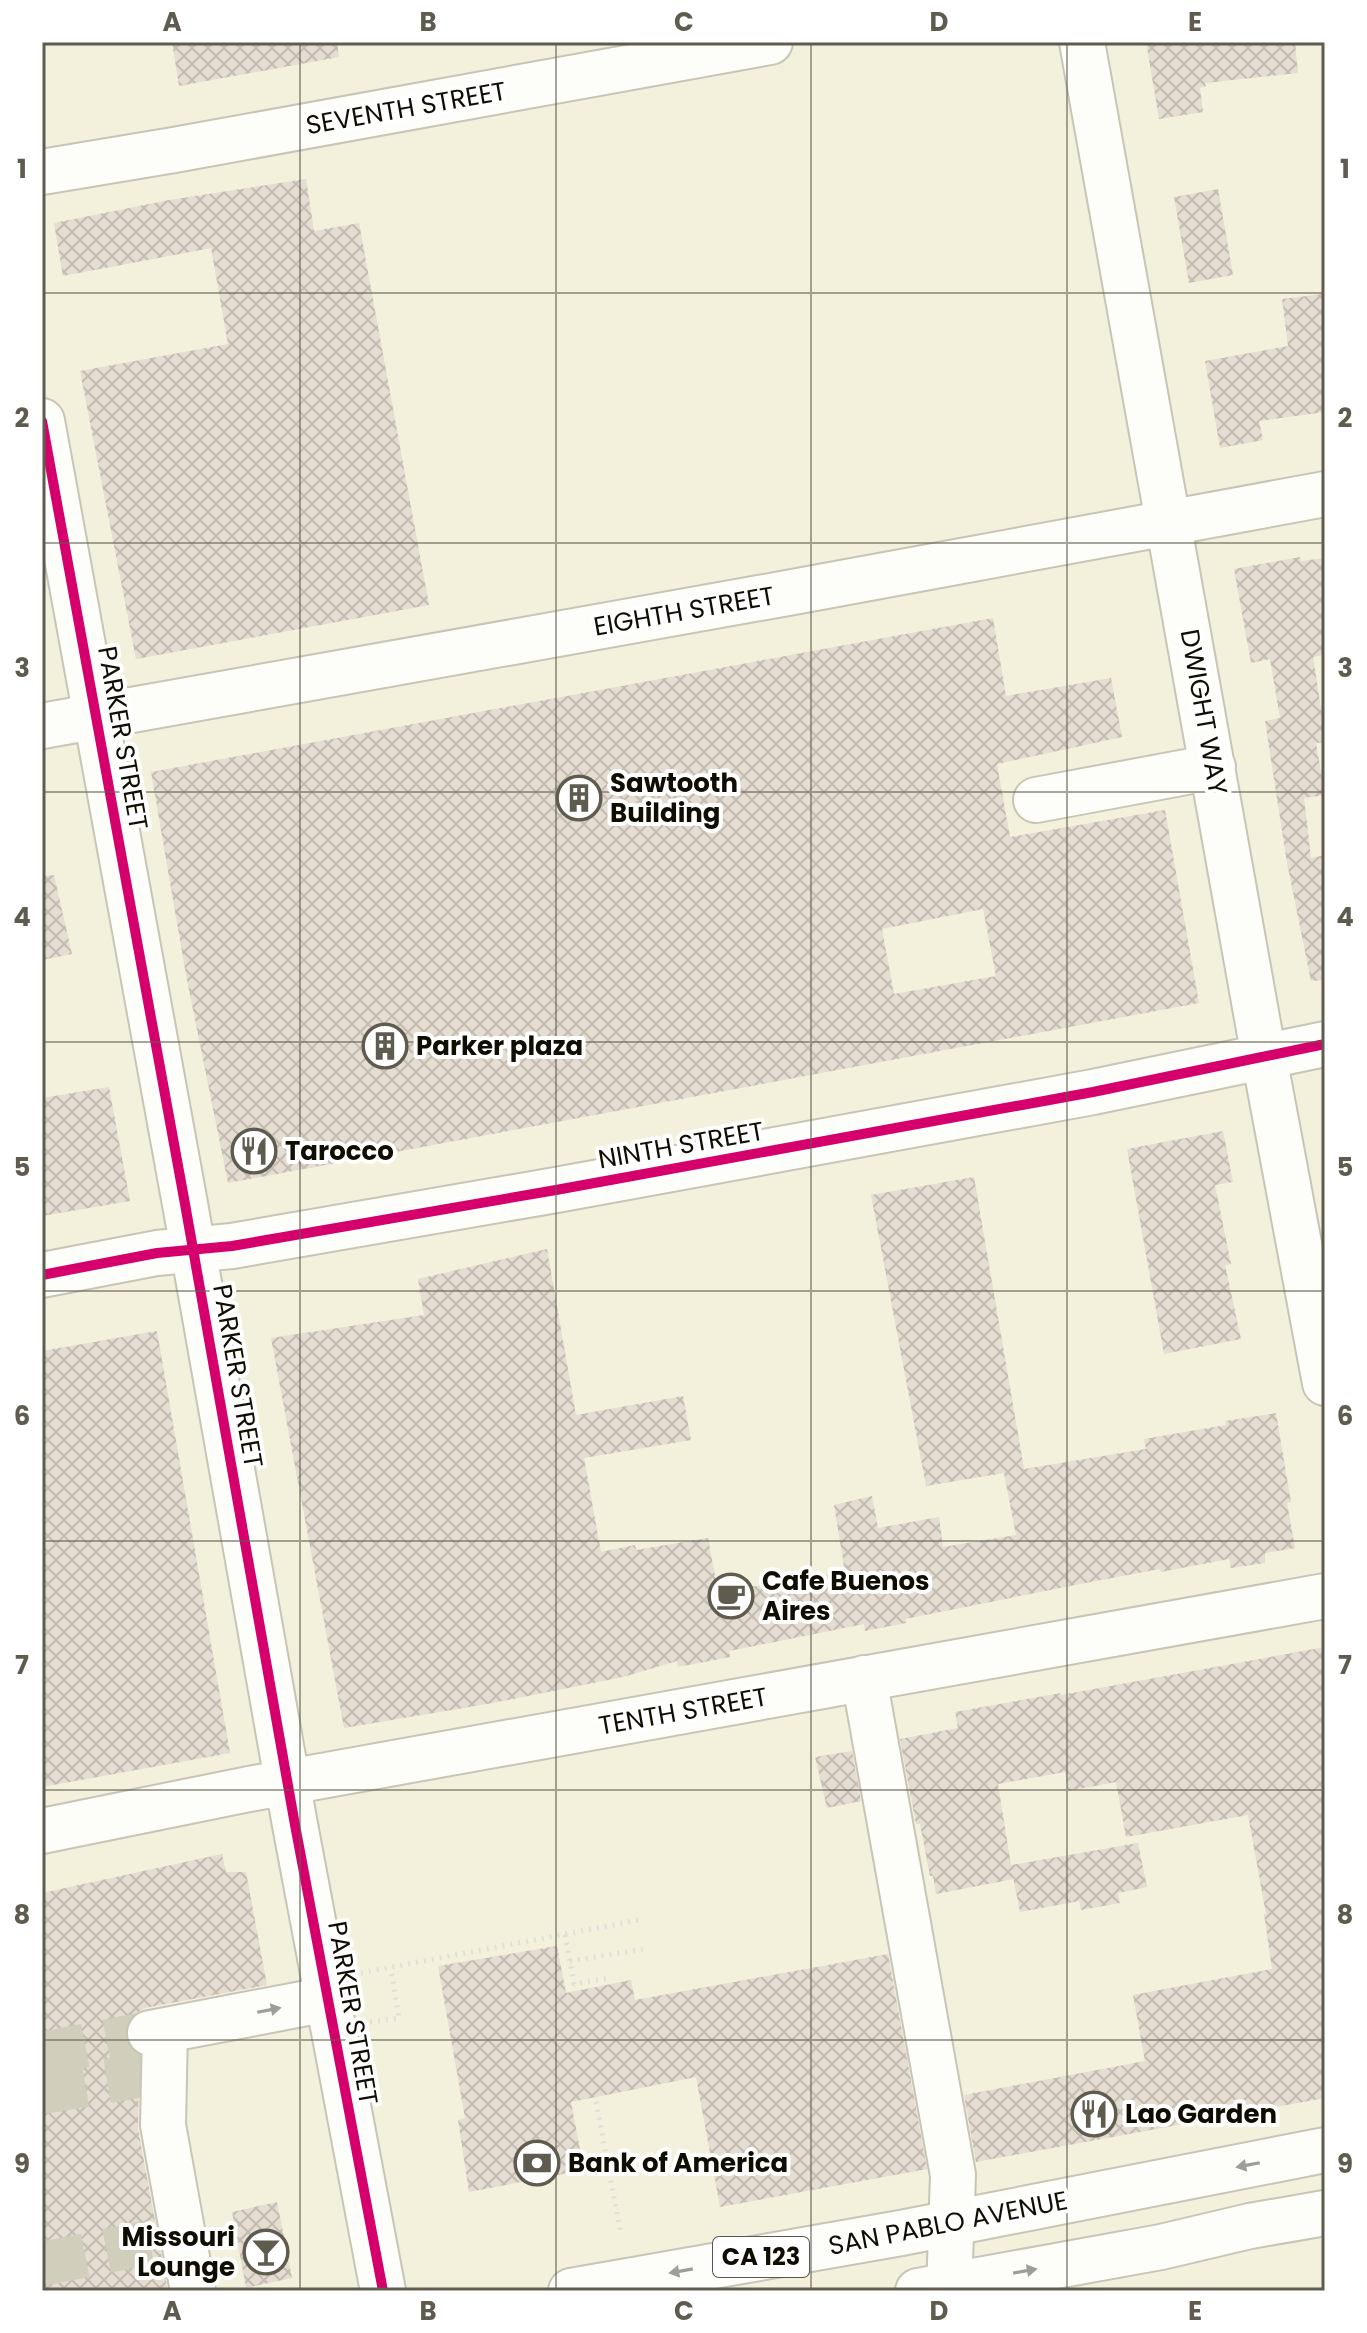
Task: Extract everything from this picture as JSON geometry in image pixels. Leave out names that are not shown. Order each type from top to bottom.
[{"type":"street","name":"SEVENTH STREET","points":[[42,172],[770,42]]},
{"type":"street","name":"DWIGHT WAY","points":[[1082,42],[1325,1383]]},
{"type":"street","name":"PARKER STREET","points":[[42,421],[383,2291]]},
{"type":"street","name":"EIGHTH STREET","points":[[42,726],[1325,494]]},
{"type":"street","points":[[1036,800],[1213,767]]},
{"type":"street","name":"NINTH STREET","points":[[42,1275],[157,1253],[232,1246],[556,1190],[1093,1092],[1325,1044]]},
{"type":"street","name":"TENTH STREET","points":[[42,1831],[289,1782],[1325,1596]]},
{"type":"street","points":[[864,1678],[953,2175],[950,2223],[938,2289],[1325,2213]]},
{"type":"street","points":[[193,2291],[174,2237],[157,2052],[215,2014],[329,2001]]},
{"type":"street","name":"SAN PABLO AVENUE","points":[[571,2291],[950,2223],[1325,2150]]},
{"type":"path","points":[[329,2001],[391,1969],[639,1920]]},
{"type":"path","points":[[565,1935],[574,1984],[610,1978]]},
{"type":"path","points":[[570,1961],[644,1949]]},
{"type":"path","points":[[329,2001],[399,2018],[391,1969]]},
{"type":"path","points":[[596,2102],[621,2234]]},
{"type":"building","points":[[172,42],[337,42],[339,57],[179,86]]},
{"type":"building","points":[[1146,42],[1295,42],[1298,73],[1205,83],[1206,86],[1200,88],[1203,112],[1159,119]]},
{"type":"building","points":[[306,179],[314,231],[359,223],[429,605],[136,659],[80,371],[228,344],[211,248],[63,276],[54,223],[169,200]]},
{"type":"building","points":[[1218,189],[1233,275],[1189,283],[1174,197]]},
{"type":"building","points":[[1323,294],[1325,412],[1259,421],[1263,440],[1220,448],[1205,361],[1288,346],[1282,299]]},
{"type":"building","points":[[1300,557],[1301,561],[1325,558],[1325,655],[1313,657],[1325,733],[1325,742],[1316,743],[1325,795],[1304,798],[1311,858],[1325,855],[1325,980],[1311,981],[1287,863],[1265,721],[1280,718],[1270,659],[1251,663],[1234,569]]},
{"type":"building","points":[[993,618],[1006,696],[1111,678],[1122,737],[997,764],[1010,837],[1165,810],[1199,1003],[228,1183],[186,975],[151,772]],"holes":[[[983,909],[996,976],[894,994],[882,929]]]},
{"type":"building","points":[[54,875],[72,954],[42,960],[42,876]]},
{"type":"building","points":[[109,1087],[130,1201],[42,1216],[42,1098]]},
{"type":"building","points":[[1223,1131],[1233,1182],[1215,1185],[1231,1264],[1225,1265],[1241,1339],[1164,1354],[1127,1149]]},
{"type":"building","points":[[974,1177],[1024,1469],[1146,1449],[1144,1439],[1276,1413],[1291,1502],[1287,1503],[1295,1548],[1265,1553],[1265,1563],[1231,1568],[1229,1559],[1161,1572],[1160,1569],[905,1619],[906,1623],[865,1631],[864,1624],[729,1651],[730,1657],[678,1667],[677,1661],[623,1677],[344,1728],[271,1338],[424,1315],[418,1279],[547,1249],[576,1415],[683,1396],[691,1440],[584,1458],[601,1552],[635,1545],[636,1550],[708,1538],[718,1592],[845,1572],[834,1505],[872,1496],[878,1528],[939,1517],[943,1547],[1016,1535],[1004,1473],[926,1486],[871,1195]]},
{"type":"building","points":[[157,1331],[230,1753],[42,1787],[42,1351]]},
{"type":"building","points":[[1325,1647],[1325,2098],[976,2162],[964,2095],[1145,2061],[1133,1995],[1272,1969],[1266,1914],[1248,1815],[1126,1837],[1116,1782],[1068,1791],[1065,1772],[998,1784],[1011,1865],[1138,1843],[1147,1887],[1118,1893],[1120,1903],[1081,1910],[1079,1901],[1020,1912],[1013,1879],[936,1894],[920,1824],[916,1824],[900,1739],[958,1728],[955,1712]]},
{"type":"building","points":[[852,1751],[861,1801],[827,1808],[815,1757]]},
{"type":"building","points":[[222,1854],[226,1872],[246,1872],[267,1985],[145,2008],[133,2015],[126,2026],[126,2038],[131,2049],[139,2055],[138,2129],[168,2291],[42,2291],[42,1893]]},
{"type":"building","points":[[557,1946],[566,1993],[631,1980],[635,2000],[888,1954],[927,2169],[720,2207],[696,2077],[571,2102],[584,2170],[469,2192],[458,2120],[465,2118],[438,1966]]},
{"type":"building","points":[[277,2202],[292,2278],[246,2288],[232,2212]]},
{"type":"tunnel","points":[[42,2054],[150,2033]]},
{"type":"tunnel","points":[[42,2092],[149,2074]]},
{"type":"tunnel","points":[[42,2264],[165,2239]]},
{"type":"cycle path","points":[[42,421],[295,1825],[383,2291]]},
{"type":"cycle path","points":[[42,1275],[157,1253],[232,1246],[556,1190],[1093,1092],[1325,1044]]},
{"type":"place","name":"Sawtooth Building","points":[[579,798]]},
{"type":"place","name":"Parker plaza","points":[[385,1046]]},
{"type":"place","name":"Tarocco","points":[[254,1151]]},
{"type":"place","name":"Cafe Buenos Aires","points":[[731,1596]]},
{"type":"place","name":"Lao Garden","points":[[1094,2114]]},
{"type":"place","name":"Bank of America","points":[[537,2163]]},
{"type":"place","name":"Missouri Lounge","points":[[266,2252]]}]
